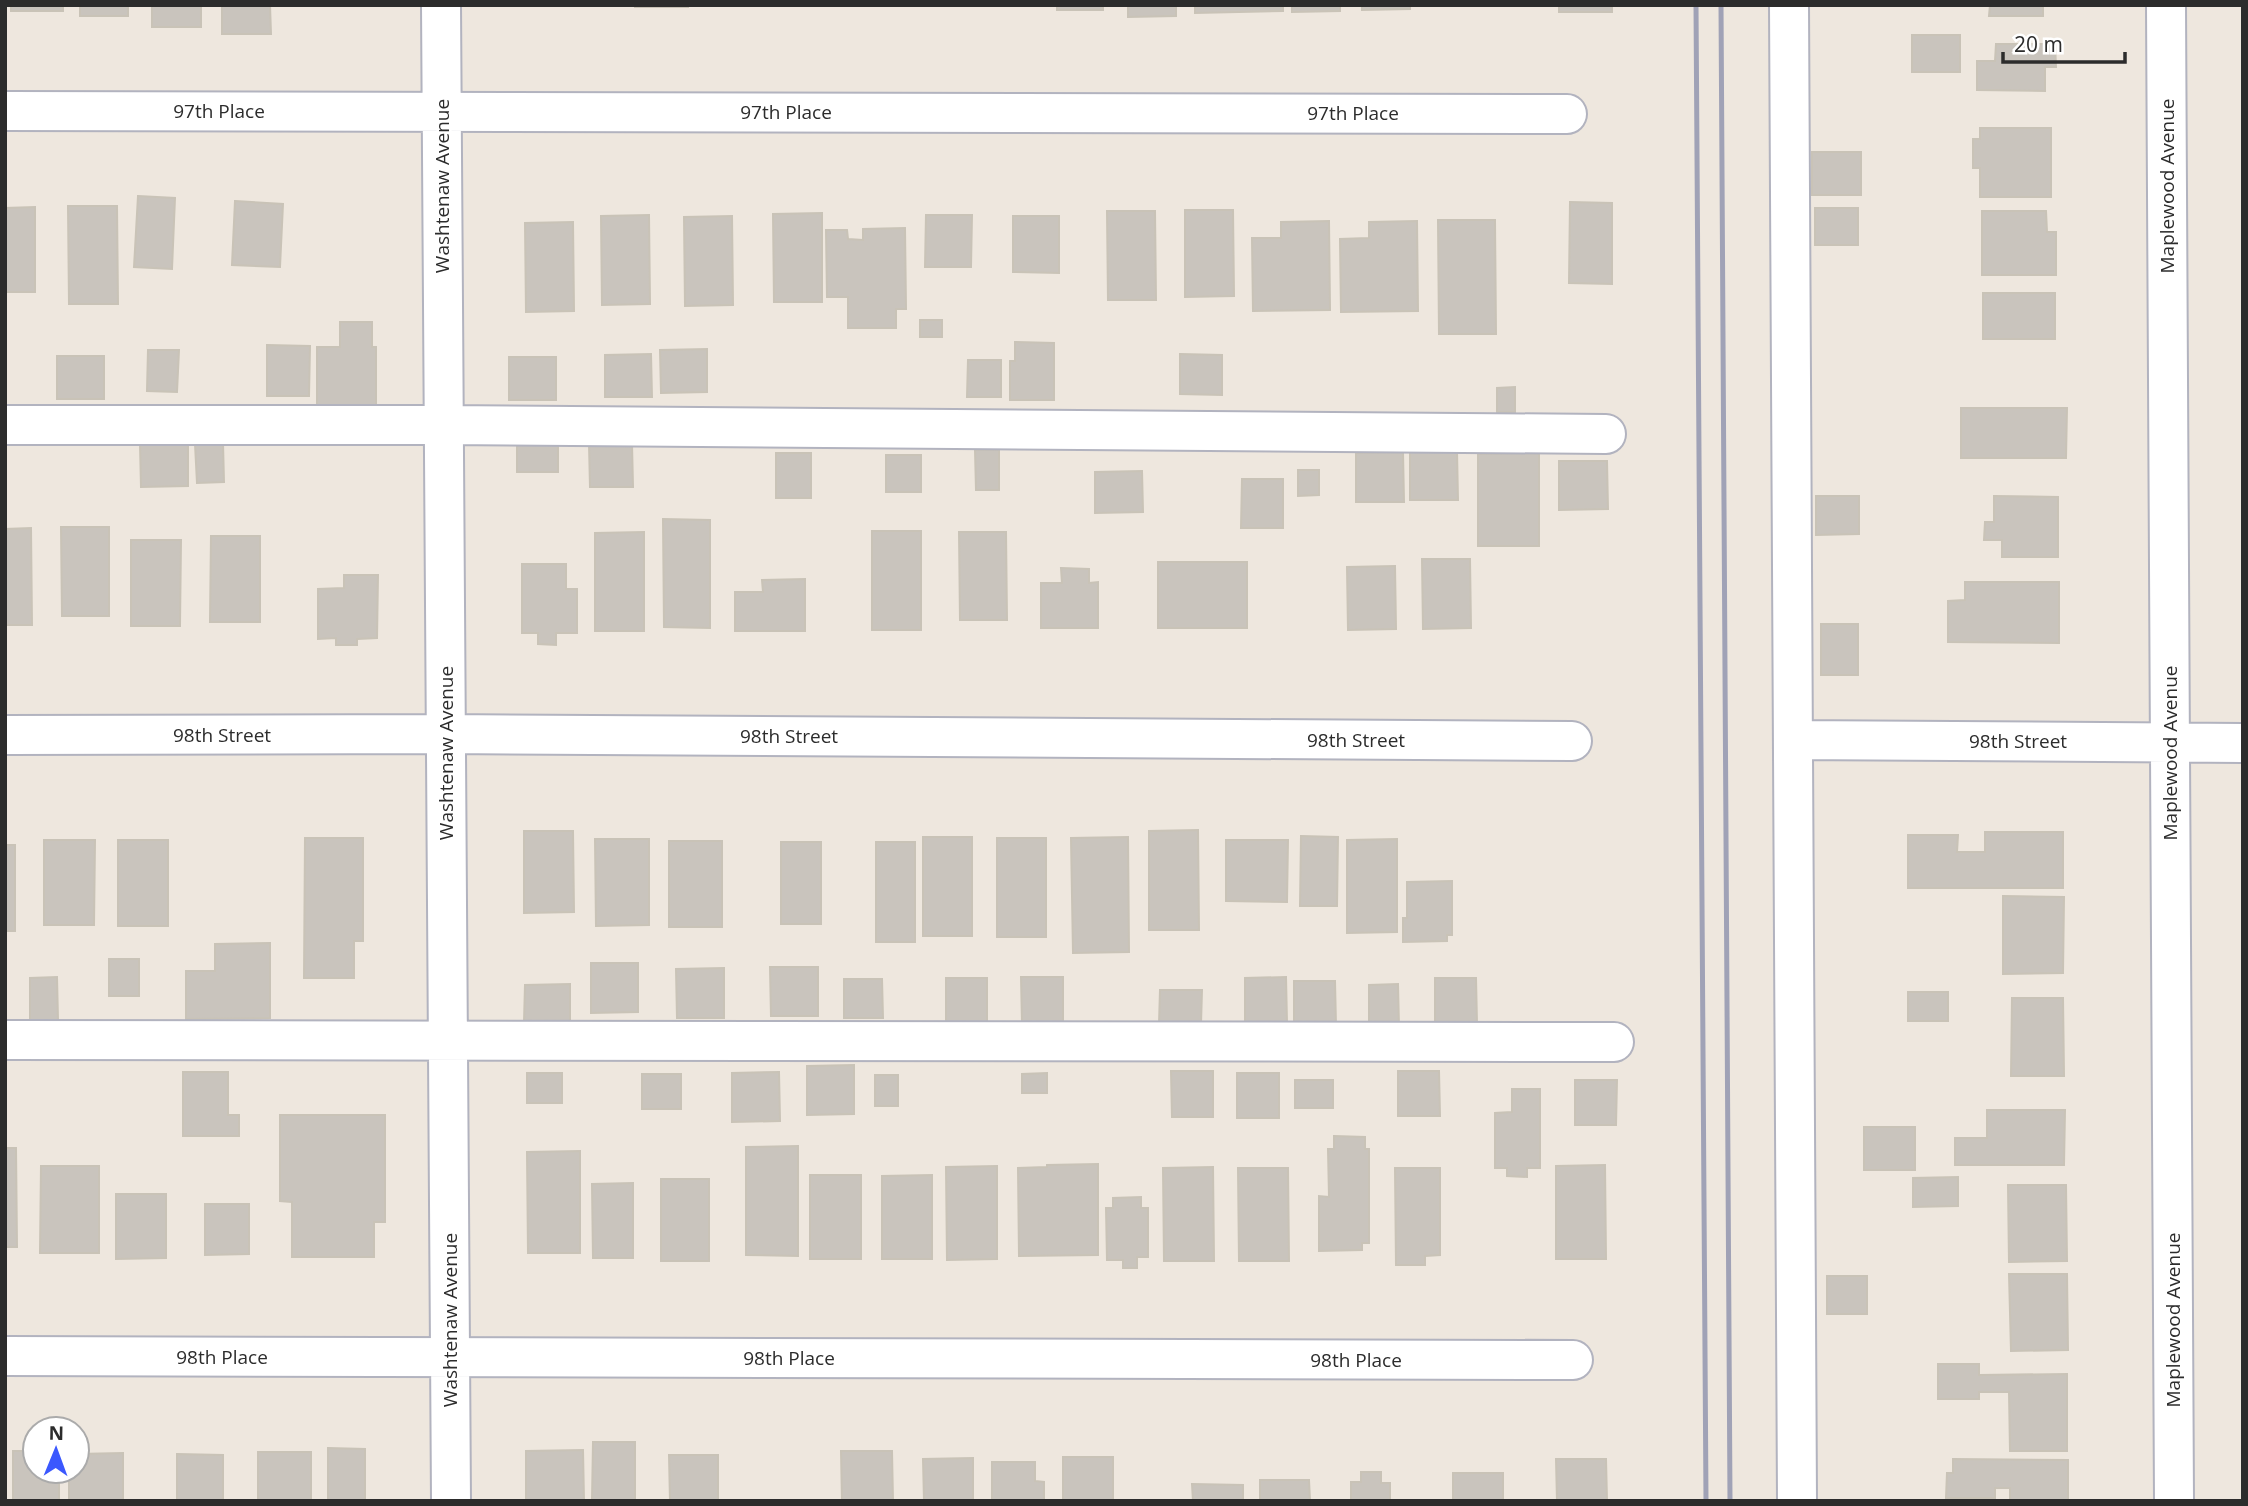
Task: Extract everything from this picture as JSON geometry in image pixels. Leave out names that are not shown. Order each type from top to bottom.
[{"type":"street","name":"Washtenaw Avenue","points":[[441,5],[451,1501]]},
{"type":"street","points":[[1789,5],[1797,1501]]},
{"type":"street","name":"Maplewood Avenue","points":[[2166,5],[2174,1501]]},
{"type":"street","name":"97th Place","points":[[5,111],[1567,114]]},
{"type":"street","points":[[5,425],[444,425],[1606,434]]},
{"type":"street","name":"98th Street","points":[[5,735],[446,734],[1572,741]]},
{"type":"street","name":"98th Street","points":[[1793,740],[2243,743]]},
{"type":"street","points":[[5,1040],[1614,1042]]},
{"type":"street","name":"98th Place","points":[[5,1356],[1573,1360]]},
{"type":"building","points":[[11,5],[63,5],[63,11],[11,11]]},
{"type":"building","points":[[80,5],[128,5],[128,16],[80,16]]},
{"type":"building","points":[[152,5],[201,5],[201,27],[152,27]]},
{"type":"building","points":[[222,5],[270,5],[271,34],[222,34]]},
{"type":"building","points":[[688,5],[688,7],[635,7]]},
{"type":"building","points":[[1057,5],[1103,5],[1103,10],[1057,10]]},
{"type":"building","points":[[1128,5],[1176,5],[1176,16],[1128,17]]},
{"type":"building","points":[[1195,5],[1283,5],[1283,11],[1195,13]]},
{"type":"building","points":[[1292,5],[1340,5],[1340,11],[1292,12]]},
{"type":"building","points":[[1362,5],[1410,5],[1410,9],[1362,10]]},
{"type":"building","points":[[1559,5],[1612,5],[1612,12],[1559,12]]},
{"type":"building","points":[[1990,5],[2043,5],[2043,16],[1989,16]]},
{"type":"building","points":[[1912,35],[1960,35],[1960,72],[1912,72]]},
{"type":"building","points":[[1996,44],[2055,44],[2056,67],[2045,67],[2045,91],[1977,90],[1977,61],[1995,61]]},
{"type":"building","points":[[1980,128],[2051,128],[2051,197],[1980,197],[1980,168],[1973,168],[1973,139],[1980,139]]},
{"type":"building","points":[[1812,152],[1861,152],[1861,195],[1812,195]]},
{"type":"building","points":[[138,196],[175,198],[172,269],[134,267]]},
{"type":"building","points":[[235,201],[283,204],[280,267],[232,265]]},
{"type":"building","points":[[1570,202],[1612,203],[1612,284],[1569,283]]},
{"type":"building","points":[[68,206],[117,206],[118,304],[69,304]]},
{"type":"building","points":[[35,207],[35,292],[5,292],[5,208]]},
{"type":"building","points":[[1815,208],[1858,208],[1858,245],[1815,245]]},
{"type":"building","points":[[1185,210],[1233,210],[1234,296],[1185,297]]},
{"type":"building","points":[[1107,211],[1155,211],[1156,300],[1108,300]]},
{"type":"building","points":[[1982,211],[2046,211],[2047,232],[2056,232],[2056,275],[1982,275]]},
{"type":"building","points":[[822,213],[822,302],[774,302],[773,214]]},
{"type":"building","points":[[649,215],[650,304],[602,305],[601,216]]},
{"type":"building","points":[[926,215],[972,215],[971,267],[925,267]]},
{"type":"building","points":[[732,216],[733,305],[685,306],[684,217]]},
{"type":"building","points":[[1013,216],[1059,216],[1059,273],[1013,272]]},
{"type":"building","points":[[1438,220],[1495,220],[1496,334],[1439,334]]},
{"type":"building","points":[[1329,221],[1330,310],[1253,311],[1252,238],[1281,238],[1281,222]]},
{"type":"building","points":[[1417,221],[1418,311],[1341,312],[1340,239],[1369,238],[1369,222]]},
{"type":"building","points":[[573,222],[574,311],[526,312],[525,223]]},
{"type":"building","points":[[905,228],[906,309],[896,309],[896,328],[848,328],[848,297],[827,297],[826,230],[847,230],[848,239],[863,240],[863,229]]},
{"type":"building","points":[[1983,293],[2055,293],[2055,339],[1983,339]]},
{"type":"building","points":[[920,320],[942,320],[942,337],[920,337]]},
{"type":"building","points":[[340,322],[372,322],[372,347],[376,347],[376,406],[317,406],[317,347],[340,347]]},
{"type":"building","points":[[1015,342],[1054,343],[1054,400],[1010,400],[1010,361],[1015,361]]},
{"type":"building","points":[[267,345],[310,346],[309,396],[267,396]]},
{"type":"building","points":[[707,349],[707,392],[661,393],[660,350]]},
{"type":"building","points":[[148,350],[179,350],[177,392],[147,391]]},
{"type":"building","points":[[651,354],[652,397],[605,397],[605,355]]},
{"type":"building","points":[[1180,354],[1222,355],[1222,395],[1180,394]]},
{"type":"building","points":[[57,356],[104,356],[104,399],[57,399]]},
{"type":"building","points":[[509,357],[556,357],[556,400],[509,400]]},
{"type":"building","points":[[968,360],[1001,360],[1001,397],[967,397]]},
{"type":"building","points":[[1515,387],[1515,412],[1497,412],[1497,388]]},
{"type":"building","points":[[1961,408],[2067,408],[2066,458],[1961,458]]},
{"type":"building","points":[[517,440],[558,440],[558,472],[517,472]]},
{"type":"building","points":[[223,443],[224,482],[197,483],[195,444]]},
{"type":"building","points":[[140,444],[188,444],[188,486],[141,487]]},
{"type":"building","points":[[589,444],[632,444],[633,487],[590,487]]},
{"type":"building","points":[[975,450],[999,450],[999,490],[976,490]]},
{"type":"building","points":[[1410,451],[1457,451],[1458,500],[1410,500]]},
{"type":"building","points":[[1403,452],[1404,502],[1356,502],[1356,453]]},
{"type":"building","points":[[776,453],[811,453],[811,498],[776,498]]},
{"type":"building","points":[[1539,453],[1539,546],[1478,546],[1478,454]]},
{"type":"building","points":[[886,455],[921,455],[921,492],[886,492]]},
{"type":"building","points":[[1559,461],[1607,461],[1608,509],[1559,510]]},
{"type":"building","points":[[1298,470],[1319,470],[1319,495],[1298,496]]},
{"type":"building","points":[[1142,471],[1143,512],[1095,513],[1095,472]]},
{"type":"building","points":[[1242,479],[1283,479],[1283,528],[1241,528]]},
{"type":"building","points":[[1816,496],[1859,496],[1859,534],[1816,535]]},
{"type":"building","points":[[1994,496],[2058,497],[2058,557],[2002,557],[2002,540],[1984,540],[1985,522],[1994,522]]},
{"type":"building","points":[[663,519],[710,520],[710,628],[664,627]]},
{"type":"building","points":[[61,527],[109,527],[109,616],[62,616]]},
{"type":"building","points":[[31,528],[32,625],[5,625],[5,529]]},
{"type":"building","points":[[872,531],[921,531],[921,630],[872,630]]},
{"type":"building","points":[[644,532],[644,631],[595,631],[595,533]]},
{"type":"building","points":[[959,532],[1006,532],[1007,620],[960,620]]},
{"type":"building","points":[[211,536],[260,536],[260,622],[210,622]]},
{"type":"building","points":[[131,540],[181,540],[180,626],[131,626]]},
{"type":"building","points":[[1422,559],[1470,559],[1471,628],[1423,629]]},
{"type":"building","points":[[1158,562],[1247,562],[1247,628],[1158,628]]},
{"type":"building","points":[[522,564],[566,564],[566,589],[577,589],[577,633],[556,633],[556,645],[538,644],[538,633],[522,633]]},
{"type":"building","points":[[1395,566],[1396,629],[1348,630],[1347,567]]},
{"type":"building","points":[[1061,568],[1089,569],[1089,583],[1098,582],[1098,628],[1041,628],[1041,583],[1062,583]]},
{"type":"building","points":[[344,575],[378,575],[377,638],[357,639],[357,645],[336,645],[336,638],[318,639],[318,589],[344,588]]},
{"type":"building","points":[[805,579],[805,631],[735,631],[735,592],[763,592],[762,580]]},
{"type":"building","points":[[1965,582],[2059,582],[2059,643],[1948,642],[1948,601],[1965,600]]},
{"type":"building","points":[[1821,624],[1858,624],[1858,675],[1821,675]]},
{"type":"building","points":[[1198,830],[1199,930],[1149,930],[1149,831]]},
{"type":"building","points":[[524,831],[573,831],[574,912],[524,913]]},
{"type":"building","points":[[1985,832],[2063,832],[2063,888],[1908,888],[1908,835],[1958,835],[1957,852],[1985,852]]},
{"type":"building","points":[[1301,836],[1338,837],[1337,906],[1300,906]]},
{"type":"building","points":[[923,837],[972,837],[972,936],[923,936]]},
{"type":"building","points":[[1128,837],[1129,952],[1073,953],[1071,838]]},
{"type":"building","points":[[305,838],[363,838],[363,941],[354,941],[354,978],[304,978]]},
{"type":"building","points":[[997,838],[1046,838],[1046,937],[997,937]]},
{"type":"building","points":[[595,839],[649,839],[649,925],[596,926]]},
{"type":"building","points":[[1397,839],[1397,932],[1347,933],[1347,840]]},
{"type":"building","points":[[44,840],[95,840],[94,925],[44,925]]},
{"type":"building","points":[[118,840],[168,840],[168,926],[118,926]]},
{"type":"building","points":[[1226,840],[1288,840],[1287,902],[1226,901]]},
{"type":"building","points":[[669,841],[722,841],[722,927],[669,927]]},
{"type":"building","points":[[781,842],[821,842],[821,924],[781,924]]},
{"type":"building","points":[[876,842],[915,842],[915,942],[876,942]]},
{"type":"building","points":[[5,845],[15,845],[15,931],[5,931]]},
{"type":"building","points":[[1452,881],[1452,935],[1447,935],[1447,941],[1403,942],[1403,918],[1407,918],[1407,882]]},
{"type":"building","points":[[2003,896],[2064,897],[2063,973],[2003,974]]},
{"type":"building","points":[[270,943],[270,1018],[186,1019],[186,971],[215,971],[215,944]]},
{"type":"building","points":[[109,959],[139,959],[139,996],[109,996]]},
{"type":"building","points":[[591,963],[638,963],[638,1012],[591,1013]]},
{"type":"building","points":[[770,967],[818,967],[818,1016],[771,1016]]},
{"type":"building","points":[[724,968],[724,1018],[677,1018],[676,969]]},
{"type":"building","points":[[57,977],[58,1020],[30,1020],[30,978]]},
{"type":"building","points":[[1021,977],[1063,977],[1063,1023],[1022,1023]]},
{"type":"building","points":[[1286,977],[1287,1023],[1245,1023],[1245,978]]},
{"type":"building","points":[[946,978],[987,978],[987,1024],[946,1024]]},
{"type":"building","points":[[1435,978],[1476,978],[1477,1024],[1435,1024]]},
{"type":"building","points":[[844,979],[882,979],[883,1018],[844,1018]]},
{"type":"building","points":[[1294,981],[1335,981],[1336,1026],[1294,1026]]},
{"type":"building","points":[[570,984],[570,1023],[524,1022],[525,985]]},
{"type":"building","points":[[1398,984],[1399,1027],[1369,1028],[1369,985]]},
{"type":"building","points":[[1160,990],[1202,990],[1201,1024],[1159,1024]]},
{"type":"building","points":[[1908,992],[1948,992],[1948,1021],[1908,1021]]},
{"type":"building","points":[[2012,998],[2063,998],[2064,1076],[2011,1076]]},
{"type":"building","points":[[854,1065],[854,1114],[807,1115],[807,1066]]},
{"type":"building","points":[[1171,1071],[1213,1071],[1213,1117],[1172,1117]]},
{"type":"building","points":[[1398,1071],[1439,1071],[1440,1116],[1398,1116]]},
{"type":"building","points":[[183,1072],[228,1072],[228,1115],[239,1115],[239,1136],[183,1136]]},
{"type":"building","points":[[779,1072],[780,1121],[732,1122],[732,1073]]},
{"type":"building","points":[[527,1073],[562,1073],[562,1103],[527,1103]]},
{"type":"building","points":[[1047,1073],[1047,1093],[1022,1093],[1022,1074]]},
{"type":"building","points":[[1237,1073],[1279,1073],[1279,1118],[1237,1118]]},
{"type":"building","points":[[642,1074],[681,1074],[681,1109],[642,1109]]},
{"type":"building","points":[[875,1075],[898,1075],[898,1106],[875,1106]]},
{"type":"building","points":[[1295,1080],[1333,1080],[1333,1108],[1295,1108]]},
{"type":"building","points":[[1575,1080],[1617,1080],[1616,1125],[1575,1125]]},
{"type":"building","points":[[1512,1089],[1540,1089],[1540,1168],[1527,1168],[1527,1177],[1507,1176],[1507,1168],[1495,1168],[1495,1113],[1512,1112]]},
{"type":"building","points":[[1987,1110],[2065,1110],[2064,1165],[1955,1165],[1955,1138],[1987,1138]]},
{"type":"building","points":[[280,1115],[385,1115],[385,1222],[374,1222],[374,1257],[292,1257],[292,1202],[280,1201]]},
{"type":"building","points":[[1864,1127],[1915,1127],[1915,1170],[1864,1170]]},
{"type":"building","points":[[1334,1136],[1365,1137],[1365,1149],[1369,1149],[1369,1243],[1362,1243],[1362,1250],[1319,1251],[1319,1196],[1329,1197],[1328,1149],[1334,1149]]},
{"type":"building","points":[[798,1146],[798,1256],[746,1255],[746,1147]]},
{"type":"building","points":[[5,1148],[16,1148],[17,1247],[5,1247]]},
{"type":"building","points":[[580,1151],[580,1253],[528,1253],[527,1152]]},
{"type":"building","points":[[1098,1164],[1098,1255],[1019,1256],[1018,1168]]},
{"type":"building","points":[[1605,1165],[1606,1259],[1556,1259],[1556,1166]]},
{"type":"building","points":[[41,1166],[99,1166],[99,1253],[40,1253]]},
{"type":"building","points":[[997,1166],[997,1259],[947,1260],[946,1167]]},
{"type":"building","points":[[1213,1167],[1214,1261],[1164,1261],[1163,1168]]},
{"type":"building","points":[[1238,1168],[1288,1168],[1289,1261],[1239,1261]]},
{"type":"building","points":[[1395,1168],[1440,1168],[1440,1255],[1425,1256],[1425,1265],[1396,1265]]},
{"type":"building","points":[[810,1175],[861,1175],[861,1259],[810,1259]]},
{"type":"building","points":[[932,1175],[932,1259],[882,1259],[882,1176]]},
{"type":"building","points":[[1958,1177],[1958,1206],[1913,1207],[1913,1178]]},
{"type":"building","points":[[661,1179],[709,1179],[709,1261],[661,1261]]},
{"type":"building","points":[[633,1183],[633,1258],[593,1258],[592,1184]]},
{"type":"building","points":[[2008,1185],[2066,1185],[2067,1261],[2009,1262]]},
{"type":"building","points":[[116,1194],[166,1194],[166,1258],[116,1259]]},
{"type":"building","points":[[1141,1197],[1141,1208],[1148,1208],[1148,1257],[1137,1257],[1137,1268],[1123,1268],[1123,1260],[1107,1260],[1106,1208],[1113,1208],[1113,1198]]},
{"type":"building","points":[[205,1204],[249,1204],[249,1254],[205,1255]]},
{"type":"building","points":[[2009,1274],[2067,1274],[2068,1350],[2011,1351]]},
{"type":"building","points":[[1827,1276],[1867,1276],[1867,1314],[1827,1314]]},
{"type":"building","points":[[1938,1364],[1979,1364],[1979,1375],[2067,1374],[2067,1451],[2010,1451],[2009,1392],[1979,1392],[1979,1399],[1938,1399]]},
{"type":"building","points":[[593,1442],[635,1442],[635,1501],[592,1501]]},
{"type":"building","points":[[328,1448],[365,1449],[365,1501],[328,1501]]},
{"type":"building","points":[[583,1450],[584,1501],[526,1501],[526,1451]]},
{"type":"building","points":[[13,1451],[21,1451],[21,1485],[59,1485],[59,1501],[13,1501]]},
{"type":"building","points":[[841,1451],[892,1451],[893,1501],[842,1501]]},
{"type":"building","points":[[258,1452],[311,1452],[311,1501],[258,1501]]},
{"type":"building","points":[[123,1453],[123,1501],[69,1501],[69,1485],[91,1485],[91,1454]]},
{"type":"building","points":[[177,1454],[223,1455],[223,1501],[177,1501]]},
{"type":"building","points":[[669,1455],[718,1455],[718,1501],[670,1501]]},
{"type":"building","points":[[1063,1457],[1113,1457],[1113,1501],[1063,1501]]},
{"type":"building","points":[[973,1458],[973,1501],[924,1501],[923,1459]]},
{"type":"building","points":[[1556,1459],[1606,1459],[1607,1501],[1557,1501]]},
{"type":"building","points":[[1953,1459],[2068,1460],[2068,1501],[2010,1501],[2010,1488],[1995,1488],[1995,1498],[1946,1498],[1947,1473],[1953,1473]]},
{"type":"building","points":[[992,1462],[1035,1462],[1035,1481],[1044,1482],[1044,1501],[992,1501]]},
{"type":"building","points":[[1361,1472],[1381,1472],[1381,1483],[1390,1483],[1390,1501],[1351,1501],[1351,1482],[1361,1482]]},
{"type":"building","points":[[1453,1473],[1503,1473],[1503,1501],[1453,1501]]},
{"type":"building","points":[[1260,1480],[1309,1480],[1310,1501],[1260,1501]]},
{"type":"building","points":[[1192,1484],[1243,1485],[1243,1501],[1193,1501]]},
{"type":"railway","points":[[1696,5],[1706,1501]]},
{"type":"railway","points":[[1721,5],[1730,1501]]}]
